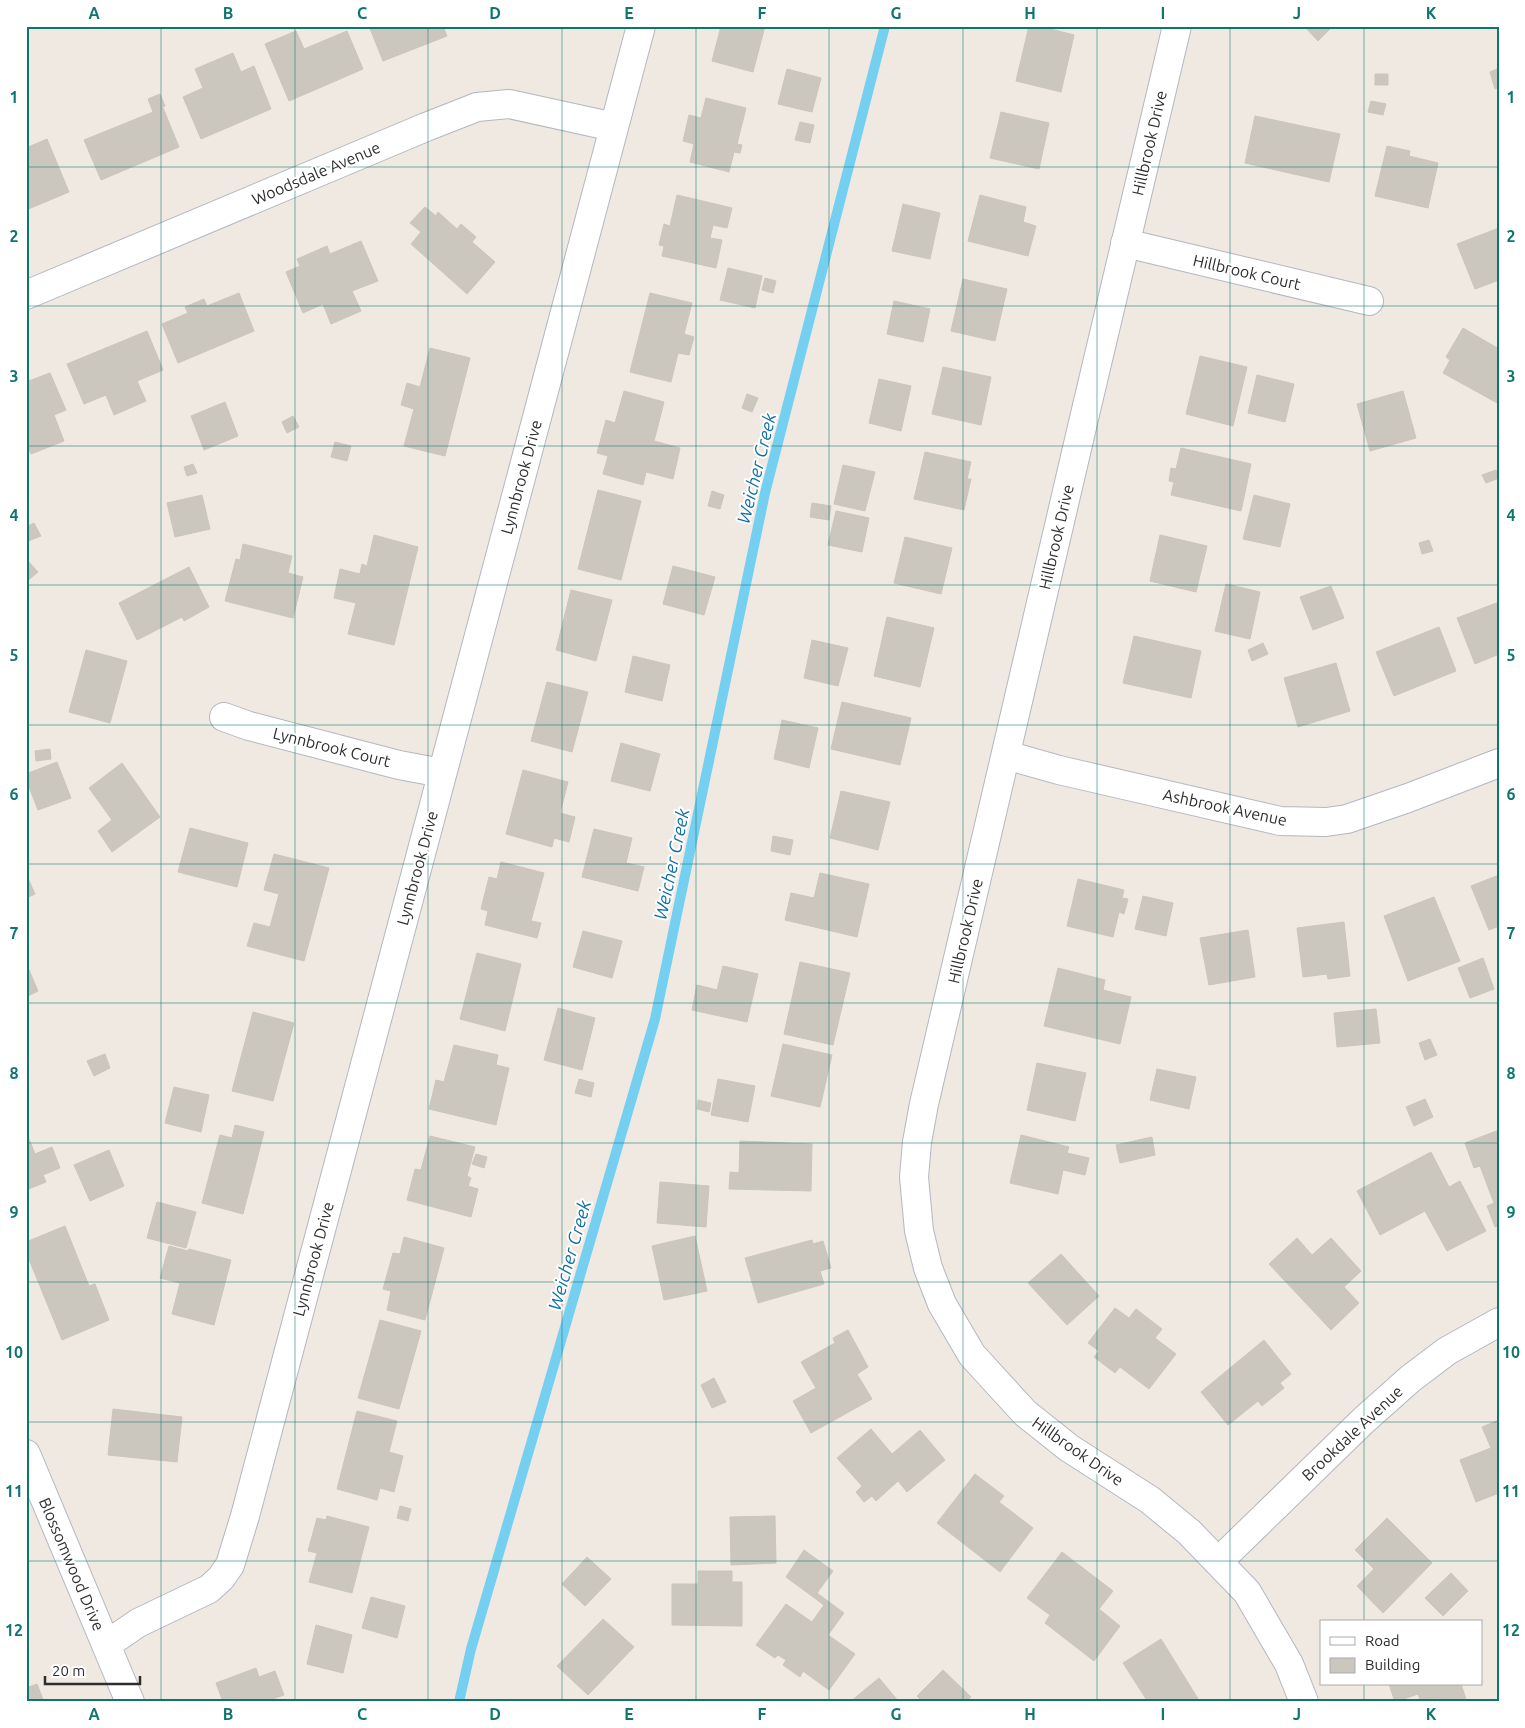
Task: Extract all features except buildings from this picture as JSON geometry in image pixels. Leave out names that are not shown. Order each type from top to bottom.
[{"type":"street","name":"Lynnbrook Drive","points":[[106,1644],[138,1623],[209,1589],[221,1578],[230,1564],[245,1516],[641,26]]},
{"type":"street","name":"Hillbrook Drive","points":[[1177,26],[926,1094],[917,1142],[914,1177],[919,1231],[928,1268],[942,1304],[972,1355],[1025,1413],[1069,1448],[1150,1500],[1189,1532],[1247,1592],[1289,1664],[1304,1702]]},
{"type":"street","name":"Woodsdale Avenue","points":[[26,295],[477,107],[509,104],[614,127]]},
{"type":"street","name":"Hillbrook Court","points":[[1126,243],[1369,301]]},
{"type":"street","name":"Lynnbrook Court","points":[[224,717],[249,726],[389,762],[442,773]]},
{"type":"street","name":"Ashbrook Avenue","points":[[1006,755],[1059,770],[1280,821],[1317,822],[1347,819],[1499,763]]},
{"type":"street","name":"Brookdale Avenue","points":[[1218,1562],[1364,1420],[1410,1379],[1447,1351],[1499,1322]]},
{"type":"street","name":"Blossomwood Drive","points":[[26,1454],[130,1702]]},
{"type":"waterway","name":"Weicher Creek","points":[[459,1702],[471,1649],[655,1019],[765,493],[885,26]]}]
